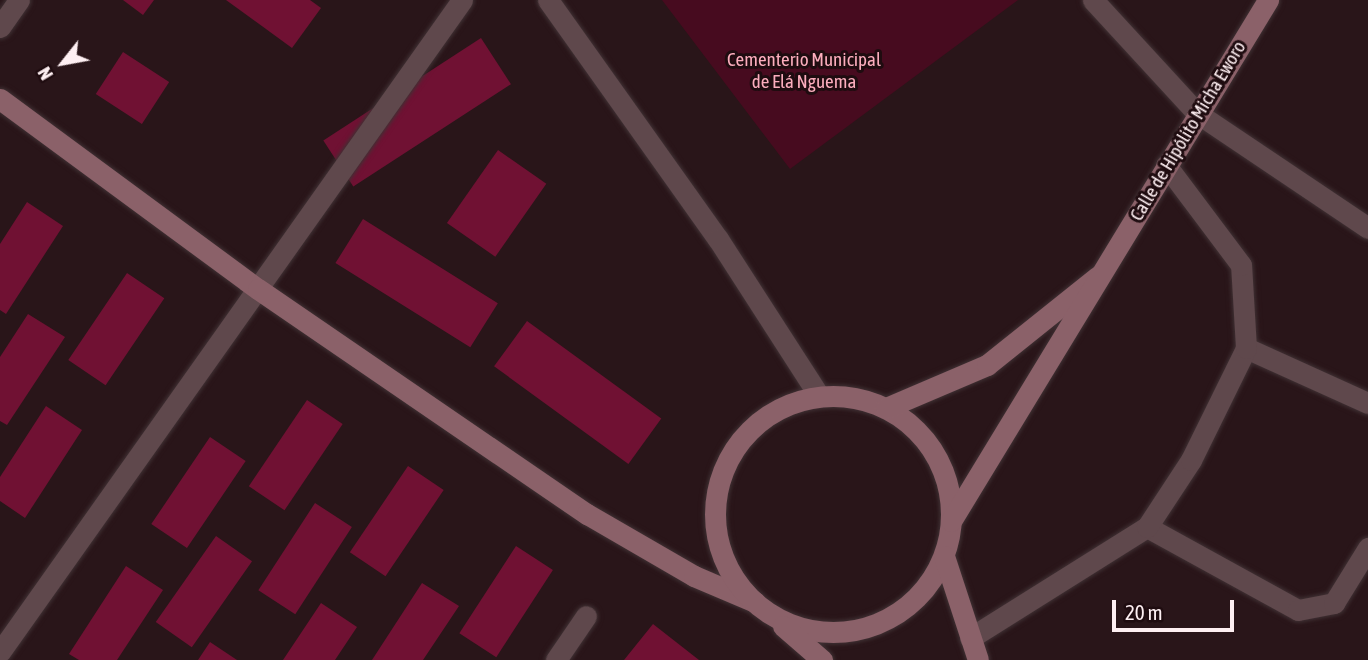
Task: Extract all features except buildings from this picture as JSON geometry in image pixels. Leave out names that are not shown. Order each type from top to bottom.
[{"type":"main road","name":"Calle de Hipólito Micha Eworo","points":[[951,521],[1112,264],[1166,165],[1268,0]]},
{"type":"main road","points":[[0,99],[258,289],[587,514],[694,576],[763,609],[830,632],[872,626],[908,606],[944,556],[951,521],[935,455],[922,436],[886,408],[820,396],[760,420],[723,472],[717,535],[731,573],[763,609],[822,660]]},
{"type":"main road","name":"Calle de Hipólito Micha Eworo","points":[[886,408],[987,365],[1112,264]]},
{"type":"main road","points":[[944,556],[978,660]]},
{"type":"street","points":[[0,27],[19,0]]},
{"type":"street","points":[[0,652],[462,0]]},
{"type":"street","points":[[548,0],[718,239],[820,396]]},
{"type":"street","points":[[1093,0],[1197,113],[1368,228]]},
{"type":"street","points":[[970,638],[1147,527],[1191,460],[1246,348],[1241,265],[1166,165]]},
{"type":"street","points":[[1246,348],[1368,403]]},
{"type":"street","points":[[1147,527],[1298,610],[1334,603],[1368,548]]},
{"type":"street","points":[[556,660],[586,616]]},
{"type":"green space","name":"Cementerio Municipal de Elá Nguema","points":[[662,0],[1018,0],[790,169]]}]
